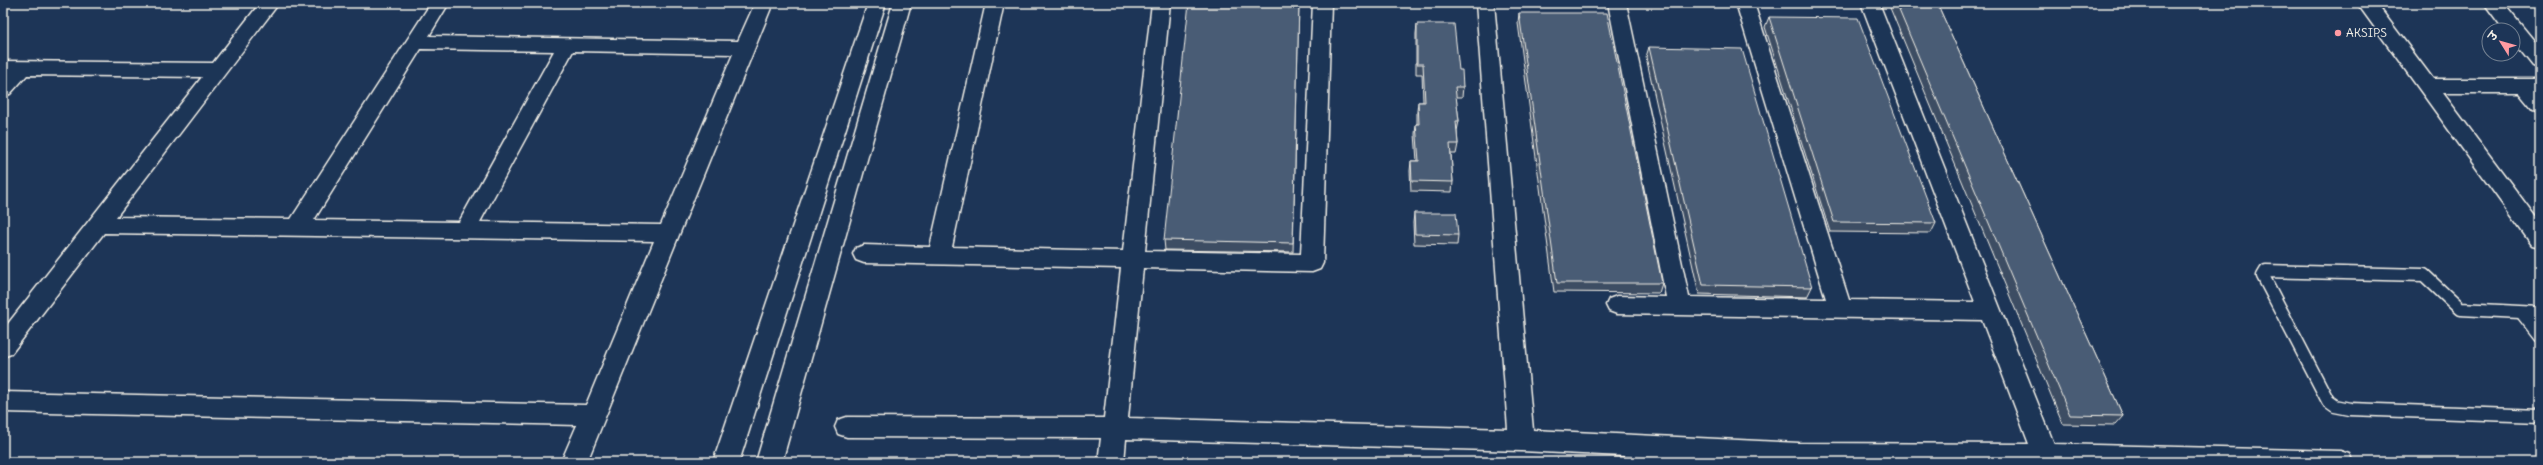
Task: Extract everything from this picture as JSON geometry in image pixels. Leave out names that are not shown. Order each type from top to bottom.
[{"type":"street","points":[[3,346],[270,3]]},
{"type":"street","points":[[297,228],[440,3]]},
{"type":"street","points":[[574,462],[764,3]]},
{"type":"street","points":[[726,462],[877,3]]},
{"type":"street","points":[[769,462],[902,3]]},
{"type":"street","points":[[939,255],[994,3]]},
{"type":"street","points":[[1111,462],[1161,3]]},
{"type":"street","points":[[864,254],[1312,264],[1322,3]]},
{"type":"street","points":[[1485,3],[1521,440]]},
{"type":"street","points":[[1617,3],[1679,306]]},
{"type":"street","points":[[1745,3],[1840,308]]},
{"type":"street","points":[[1870,3],[2046,455]]},
{"type":"street","points":[[2366,3],[2540,239]]},
{"type":"street","points":[[2493,3],[2540,61]]},
{"type":"street","points":[[415,42],[746,48]]},
{"type":"street","points":[[465,230],[567,45]]},
{"type":"street","points":[[3,88],[12,69],[217,70]]},
{"type":"street","points":[[2427,86],[2532,86],[2540,105]]},
{"type":"street","points":[[97,225],[669,233]]},
{"type":"street","points":[[1617,305],[1991,311]]},
{"type":"street","points":[[3,402],[593,415]]},
{"type":"street","points":[[847,426],[1115,428],[1521,440],[1800,458],[2046,455],[2209,461],[2340,462]]},
{"type":"lane","points":[[2540,313],[2460,309],[2452,304],[2433,281],[2424,276],[2266,271],[2263,276],[2328,401],[2335,406],[2350,409],[2540,416]]},
{"type":"lane","points":[[2522,312],[2540,336]]},
{"type":"building","points":[[1189,3],[1299,3],[1293,243],[1164,240]]},
{"type":"building","points":[[1896,3],[1937,3],[2123,416],[2070,415]]},
{"type":"building","points":[[1519,13],[1607,13],[1662,283],[1557,283]]},
{"type":"building","points":[[1769,17],[1858,18],[1936,223],[1834,222]]},
{"type":"building","points":[[1417,24],[1454,24],[1459,70],[1462,70],[1463,87],[1455,87],[1459,121],[1456,121],[1458,144],[1450,144],[1453,182],[1412,181],[1411,161],[1419,161],[1416,124],[1419,124],[1418,102],[1425,102],[1423,64],[1417,64]]},
{"type":"building","points":[[1649,47],[1742,49],[1812,287],[1703,285]]},
{"type":"building","points":[[1414,213],[1456,213],[1458,235],[1415,234]]},
{"type":"place","name":"AKSIPS","points":[[2338,33]]}]
